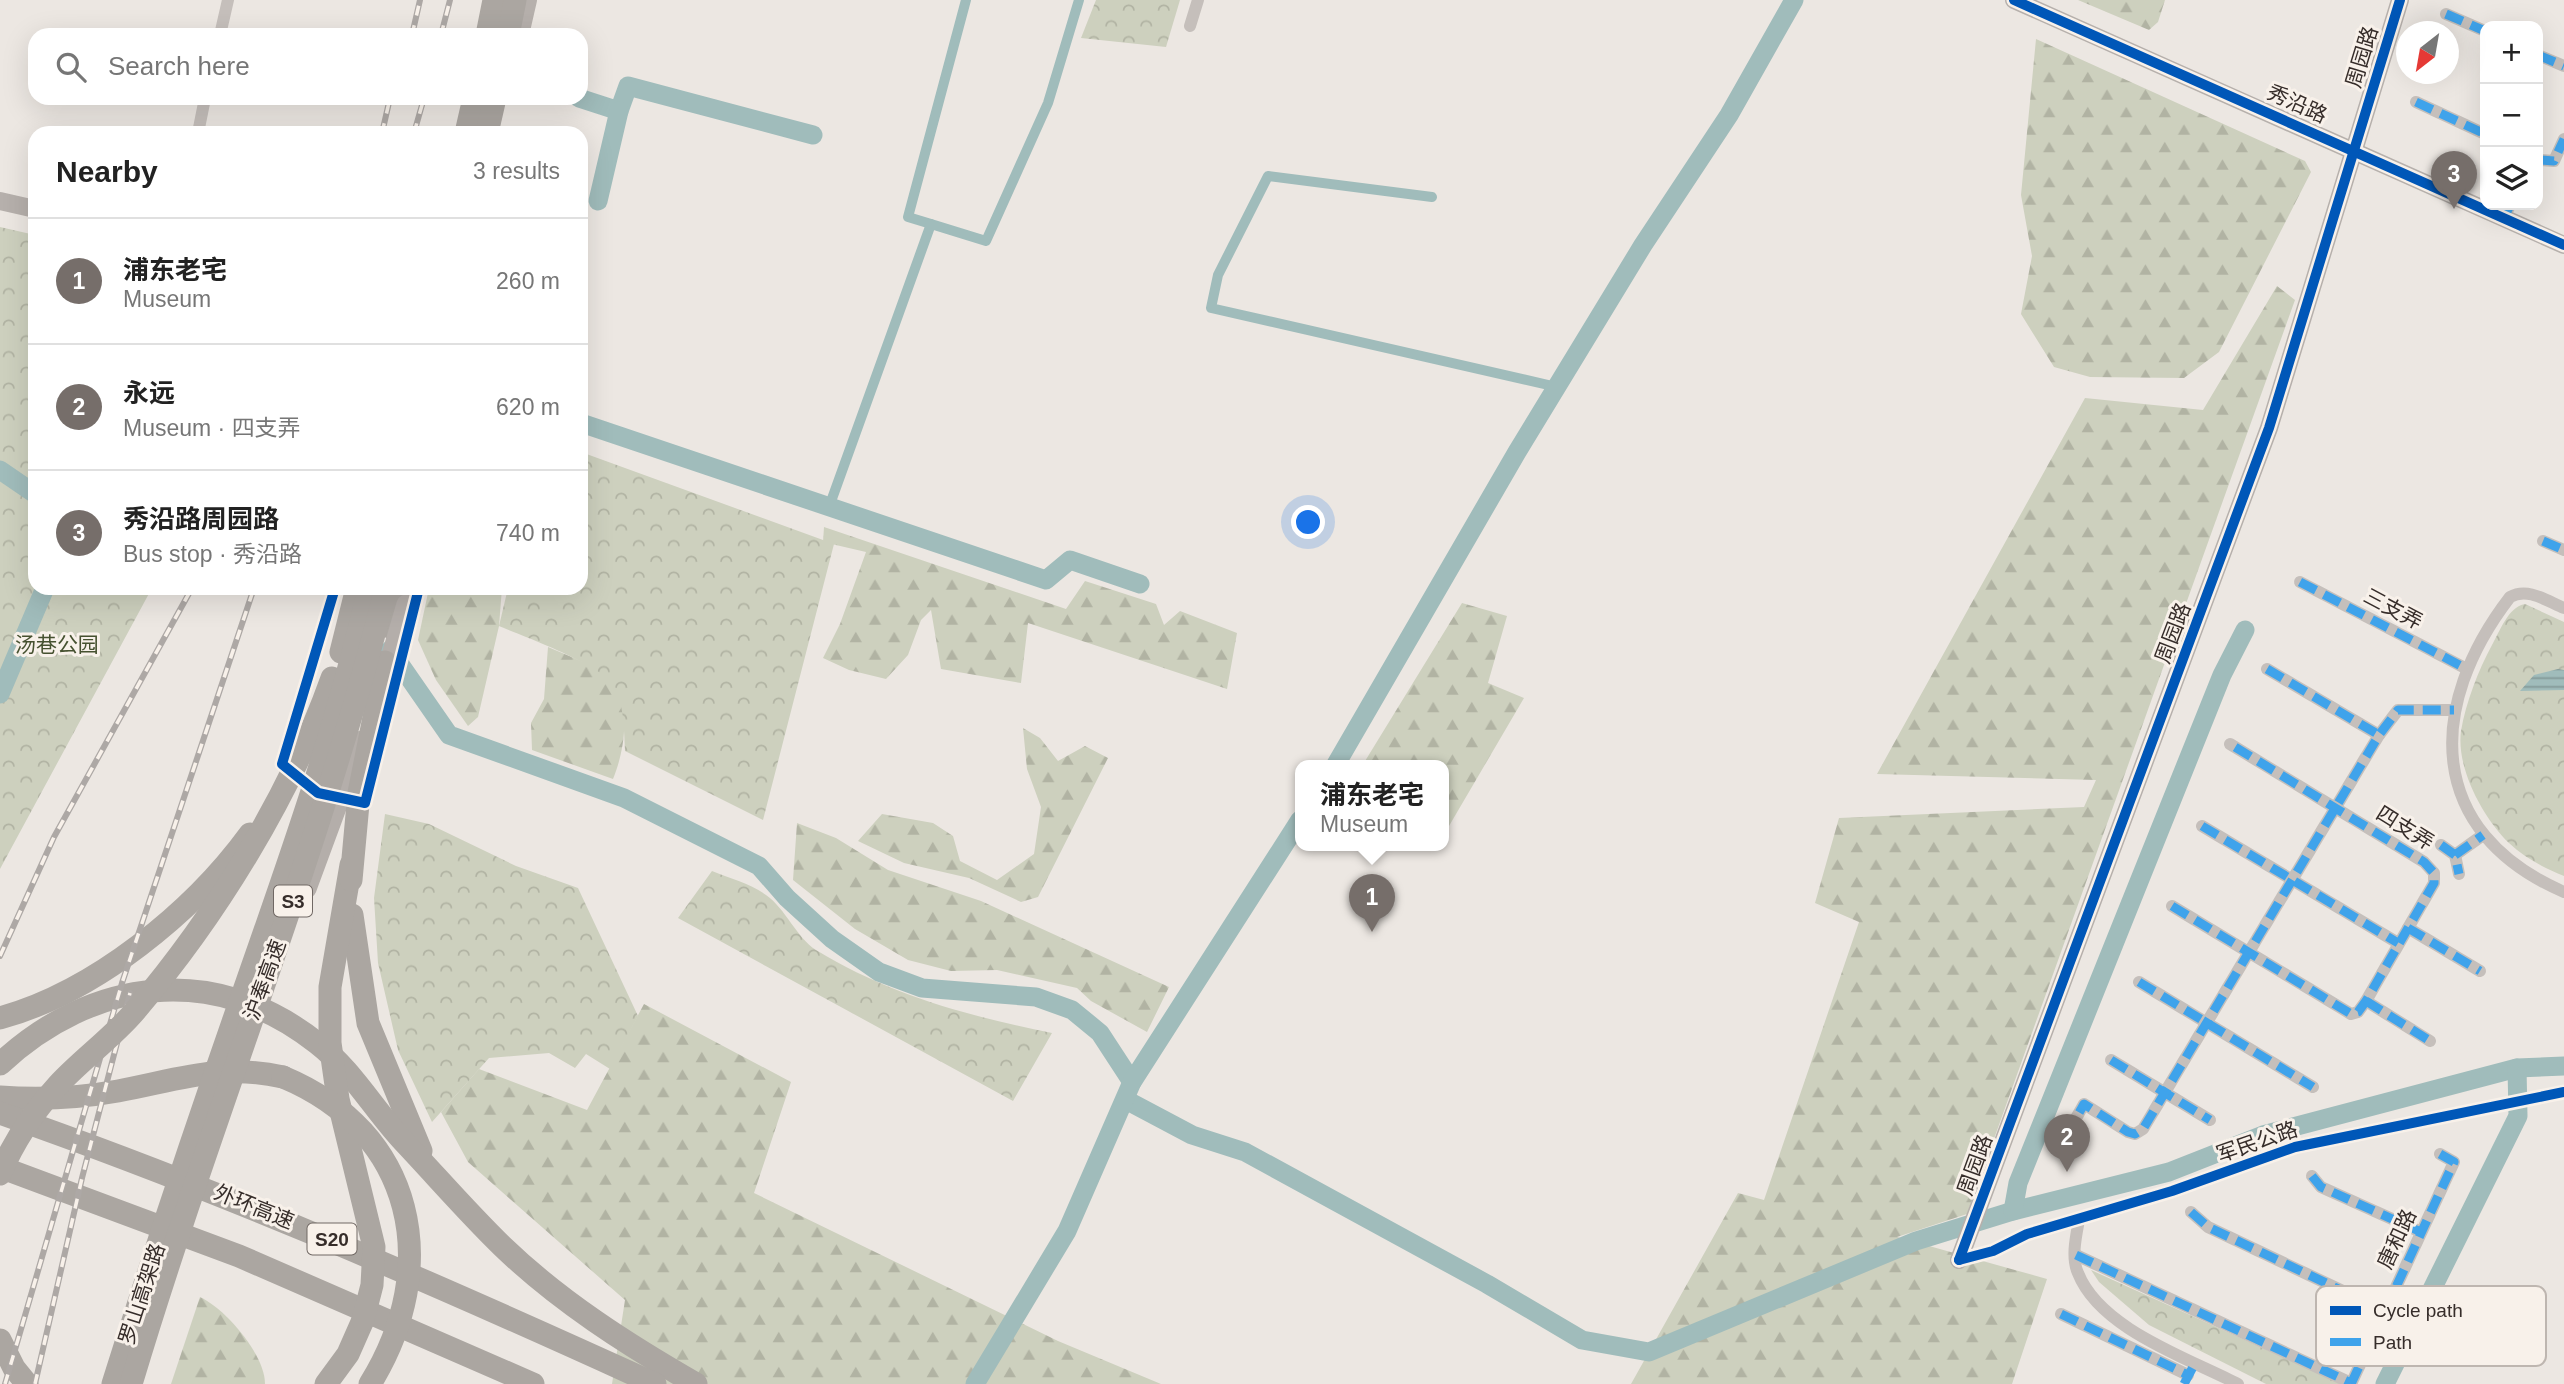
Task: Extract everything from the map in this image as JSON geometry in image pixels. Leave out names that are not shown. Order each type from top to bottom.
[{"type":"highway","points":[[483,28],[494,0]]},
{"type":"highway","points":[[509,28],[515,0]]},
{"type":"highway","points":[[466,105],[466,126]]},
{"type":"highway","points":[[0,1174],[29,1120],[58,1086],[133,1014],[180,955],[238,867],[315,726],[341,652],[355,595]]},
{"type":"highway","name":"沪奉高速","points":[[178,1206],[317,779],[368,595]]},
{"type":"highway","name":"沪奉高速","points":[[178,1206],[332,784],[384,595]]},
{"type":"highway","points":[[326,1384],[348,1354],[363,1320],[372,1285],[374,1247],[367,1208],[338,1099],[330,1043],[330,987],[351,865],[359,793],[407,600]]},
{"type":"highway","points":[[0,1018],[53,998],[155,934],[236,853],[279,793]]},
{"type":"highway","points":[[351,865],[355,941],[368,1023],[424,1160]]},
{"type":"highway","points":[[0,1064],[26,1040],[77,1009],[127,993],[180,991],[240,1002],[280,1019],[331,1055],[404,1142],[424,1160],[474,1219],[540,1279],[629,1344],[696,1384]]},
{"type":"highway","points":[[0,1097],[92,1095],[221,1070],[261,1072],[283,1077],[323,1096],[355,1121],[388,1166],[404,1205],[410,1243],[405,1300],[390,1346],[370,1384]]},
{"type":"highway","name":"外环高速","points":[[0,1114],[172,1175],[318,1233],[655,1384]]},
{"type":"highway","name":"S20","points":[[0,1167],[239,1255],[395,1321],[533,1384]]},
{"type":"highway","name":"罗山高架路","points":[[113,1384],[178,1206]]},
{"type":"highway","name":"罗山高架路","points":[[131,1384],[178,1206]]},
{"type":"highway","points":[[0,1340],[14,1368],[26,1384]]},
{"type":"main road","points":[[107,1384],[183,1146],[273,889],[368,595]]},
{"type":"main road","points":[[139,1384],[211,1160],[386,674],[407,600]]},
{"type":"street","points":[[222,28],[228,0]]},
{"type":"street","points":[[481,28],[484,0]]},
{"type":"street","points":[[521,28],[527,0]]},
{"type":"street","points":[[1190,26],[1198,0]]},
{"type":"street","name":"秀沿路","points":[[2014,0],[2354,150],[2507,211],[2564,245]]},
{"type":"street","name":"周园路","points":[[1965,1259],[2056,999],[2269,428],[2400,0]]},
{"type":"street","points":[[2446,14],[2480,29]]},
{"type":"street","points":[[2543,56],[2564,66]]},
{"type":"street","points":[[2416,102],[2480,132]]},
{"type":"street","points":[[199,126],[204,105]]},
{"type":"street","points":[[459,126],[465,105]]},
{"type":"street","points":[[2543,161],[2554,162],[2564,139]]},
{"type":"street","points":[[0,201],[28,207]]},
{"type":"street","points":[[2543,541],[2564,550]]},
{"type":"street","name":"三支弄","points":[[2300,582],[2467,669]]},
{"type":"street","points":[[2564,608],[2529,593],[2519,592],[2510,597],[2467,669],[2454,710],[2451,745],[2454,776],[2476,827],[2498,853],[2531,877],[2564,891]]},
{"type":"street","points":[[333,595],[282,764],[318,793],[365,803],[390,704],[407,600]]},
{"type":"street","points":[[2267,668],[2379,735]]},
{"type":"street","points":[[2066,1136],[2084,1104],[2135,1134],[2143,1129],[2379,735],[2398,710],[2454,710]]},
{"type":"street","name":"四支弄","points":[[2230,744],[2431,867],[2434,883],[2366,1001]]},
{"type":"street","points":[[2202,826],[2398,943]]},
{"type":"street","points":[[2455,855],[2483,835]]},
{"type":"street","points":[[2441,845],[2455,855],[2459,873]]},
{"type":"street","points":[[2172,906],[2351,1014],[2358,1012],[2366,1001],[2430,1041]]},
{"type":"street","points":[[2408,928],[2480,971]]},
{"type":"street","points":[[2139,982],[2313,1087]]},
{"type":"street","points":[[2111,1060],[2210,1120]]},
{"type":"street","name":"军民公路","points":[[1965,1259],[1993,1251],[2027,1234],[2239,1169],[2295,1147],[2533,1096],[2564,1092]]},
{"type":"street","name":"唐和路","points":[[2396,1286],[2454,1162],[2440,1154]]},
{"type":"street","points":[[2312,1176],[2321,1187],[2421,1231]]},
{"type":"street","points":[[2191,1212],[2208,1227],[2332,1286]]},
{"type":"street","points":[[2079,1220],[2076,1271],[2086,1288],[2119,1321],[2238,1384]]},
{"type":"street","points":[[2076,1255],[2351,1383]]},
{"type":"street","points":[[2061,1314],[2186,1380],[2195,1363]]},
{"type":"street","name":"唐和路","points":[[2351,1383],[2359,1366]]},
{"type":"green space","points":[[1096,0],[1180,0],[1166,47],[1081,38]]},
{"type":"green space","points":[[2078,0],[2165,0],[2158,22],[2149,30]]},
{"type":"green space","points":[[2036,39],[2305,161],[2311,172],[2219,352],[2184,378],[2090,377],[2054,367],[2021,314],[2032,256],[2021,195]]},
{"type":"green space","name":"汤巷公园","points":[[0,227],[28,233],[28,595],[148,595],[0,869]]},
{"type":"green space","points":[[2277,286],[2295,300],[1967,1214],[1897,1237],[2047,1279],[2012,1384],[1631,1384],[1738,1193],[1764,1200],[1859,922],[1815,903],[1839,818],[2084,807],[2096,780],[1877,774],[2085,398],[2203,410]]},
{"type":"green space","points":[[588,455],[834,544],[763,820],[625,751],[620,702],[615,687],[608,679],[562,652],[499,626],[506,595],[588,595]]},
{"type":"green space","points":[[824,527],[1066,609],[1085,581],[1156,604],[1164,625],[1180,611],[1237,633],[1227,689],[1028,623],[1021,683],[941,669],[931,610],[921,620],[908,655],[886,679],[849,670],[823,658],[840,624],[866,552],[823,542]]},
{"type":"green space","points":[[428,595],[501,595],[499,626],[478,717],[468,726],[436,680],[418,640]]},
{"type":"green space","points":[[1462,603],[1507,616],[1488,683],[1524,698],[1449,826],[1449,760],[1366,760]]},
{"type":"green space","points":[[2525,604],[2564,622],[2564,876],[2528,858],[2499,833],[2473,792],[2463,761],[2461,731],[2477,676],[2505,620],[2519,606]]},
{"type":"green space","points":[[548,647],[593,667],[614,684],[623,707],[624,732],[613,779],[532,750],[531,723],[544,699]]},
{"type":"green space","points":[[1023,728],[1040,738],[1058,761],[1085,746],[1108,758],[1038,897],[1021,902],[969,878],[904,863],[858,841],[882,814],[933,823],[953,836],[960,861],[997,880],[1034,854],[1041,807],[1027,769]]},
{"type":"green space","points":[[385,814],[429,824],[516,866],[578,888],[638,1016],[610,1069],[586,1054],[575,1068],[549,1053],[489,1058],[432,1122],[398,1050],[378,963],[374,898]]},
{"type":"green space","points":[[797,823],[836,838],[888,870],[981,901],[1169,987],[1147,1032],[1091,1001],[1077,988],[997,970],[951,971],[908,960],[855,929],[793,880]]},
{"type":"green space","points":[[712,871],[760,891],[773,901],[816,950],[872,980],[960,1011],[1052,1033],[1013,1101],[678,918]]},
{"type":"green space","points":[[644,1004],[791,1082],[754,1193],[1058,1341],[1161,1384],[612,1384],[625,1300],[468,1162],[441,1112],[479,1069],[587,1110]]},
{"type":"green space","points":[[2091,1270],[2342,1384],[2266,1384],[2149,1325],[2099,1282]]},
{"type":"green space","points":[[200,1297],[221,1312],[242,1334],[258,1360],[265,1384],[171,1384]]},
{"type":"water","points":[[2564,670],[2564,690],[2520,691],[2534,675]]},
{"type":"waterway","points":[[931,224],[908,217],[966,0]]},
{"type":"waterway","points":[[829,507],[931,224],[986,241],[1048,103],[1079,0]]},
{"type":"waterway","points":[[1338,760],[1517,452],[1643,245],[1729,115],[1794,0]]},
{"type":"waterway","points":[[588,101],[619,111],[628,86],[813,135]]},
{"type":"waterway","points":[[598,201],[619,111]]},
{"type":"waterway","points":[[1432,197],[1268,176],[1218,275],[1211,308],[1557,387]]},
{"type":"waterway","points":[[588,425],[1046,580],[1070,560],[1140,584]]},
{"type":"waterway","points":[[0,470],[28,489]]},
{"type":"waterway","points":[[0,694],[42,595]]},
{"type":"waterway","points":[[2013,1211],[2018,1183],[2222,675],[2245,630]]},
{"type":"waterway","points":[[390,650],[449,735],[624,798],[759,866],[787,898],[832,939],[879,972],[922,988],[1036,997],[1072,1010],[1100,1033],[1132,1082]]},
{"type":"waterway","points":[[975,1384],[1067,1231],[1132,1082],[1295,828]]},
{"type":"waterway","points":[[1126,1100],[1192,1135],[1245,1152],[1487,1284],[1582,1340],[1649,1352],[1916,1241],[2013,1211],[2169,1172],[2263,1135],[2517,1068],[2564,1066]]},
{"type":"waterway","points":[[2434,1286],[2518,1116],[2517,1068]]},
{"type":"waterway","points":[[2385,1384],[2394,1366]]},
{"type":"railway","points":[[414,28],[420,0]]},
{"type":"railway","points":[[443,28],[450,0]]},
{"type":"railway","points":[[384,126],[388,105]]},
{"type":"railway","points":[[416,126],[422,105]]},
{"type":"railway","points":[[0,956],[54,837],[188,595]]},
{"type":"railway","points":[[5,1384],[122,983],[252,595]]},
{"type":"railway","points":[[35,1384],[82,1178],[130,993]]},
{"type":"marked path","points":[[2446,14],[2480,29]]},
{"type":"marked path","points":[[2543,57],[2564,66]]},
{"type":"marked path","points":[[2416,102],[2480,132]]},
{"type":"marked path","points":[[2543,160],[2554,161],[2564,139]]},
{"type":"marked path","points":[[2504,218],[2508,210]]},
{"type":"marked path","points":[[2543,541],[2564,550]]},
{"type":"marked path","points":[[2300,582],[2467,669]]},
{"type":"marked path","points":[[2267,669],[2379,735]]},
{"type":"marked path","points":[[2066,1136],[2084,1104],[2128,1132],[2135,1134],[2143,1129],[2379,735],[2398,710],[2454,710]]},
{"type":"marked path","points":[[2172,906],[2351,1014],[2358,1012],[2366,1001],[2434,883],[2434,873],[2424,862],[2230,744]]},
{"type":"marked path","points":[[2202,826],[2398,943]]},
{"type":"marked path","points":[[2455,855],[2483,835]]},
{"type":"marked path","points":[[2441,845],[2455,855],[2459,874]]},
{"type":"marked path","points":[[2408,928],[2480,971]]},
{"type":"marked path","points":[[2139,982],[2313,1087]]},
{"type":"marked path","points":[[2366,1001],[2430,1041]]},
{"type":"marked path","points":[[2111,1060],[2210,1120]]},
{"type":"marked path","points":[[2396,1286],[2454,1162],[2440,1154]]},
{"type":"marked path","points":[[2312,1176],[2321,1187],[2421,1232]]},
{"type":"marked path","points":[[2191,1212],[2208,1227],[2332,1286]]},
{"type":"marked path","points":[[2076,1255],[2351,1383]]},
{"type":"marked path","points":[[2061,1314],[2188,1375]]},
{"type":"marked path","points":[[2184,1384],[2195,1363]]},
{"type":"marked path","points":[[2351,1384],[2359,1366]]},
{"type":"cycle path","points":[[2014,0],[2564,245]]},
{"type":"cycle path","points":[[1959,1260],[2269,428],[2400,0]]},
{"type":"cycle path","points":[[333,595],[282,764],[318,793],[365,803],[417,595]]},
{"type":"cycle path","points":[[1959,1260],[1993,1251],[2027,1234],[2172,1191],[2295,1147],[2564,1092]]},
{"type":"place","name":"秀沿路周园路","points":[[2454,209]]},
{"type":"place","name":"浦东老宅","points":[[1372,932]]},
{"type":"place","name":"永远","points":[[2067,1172]]}]
